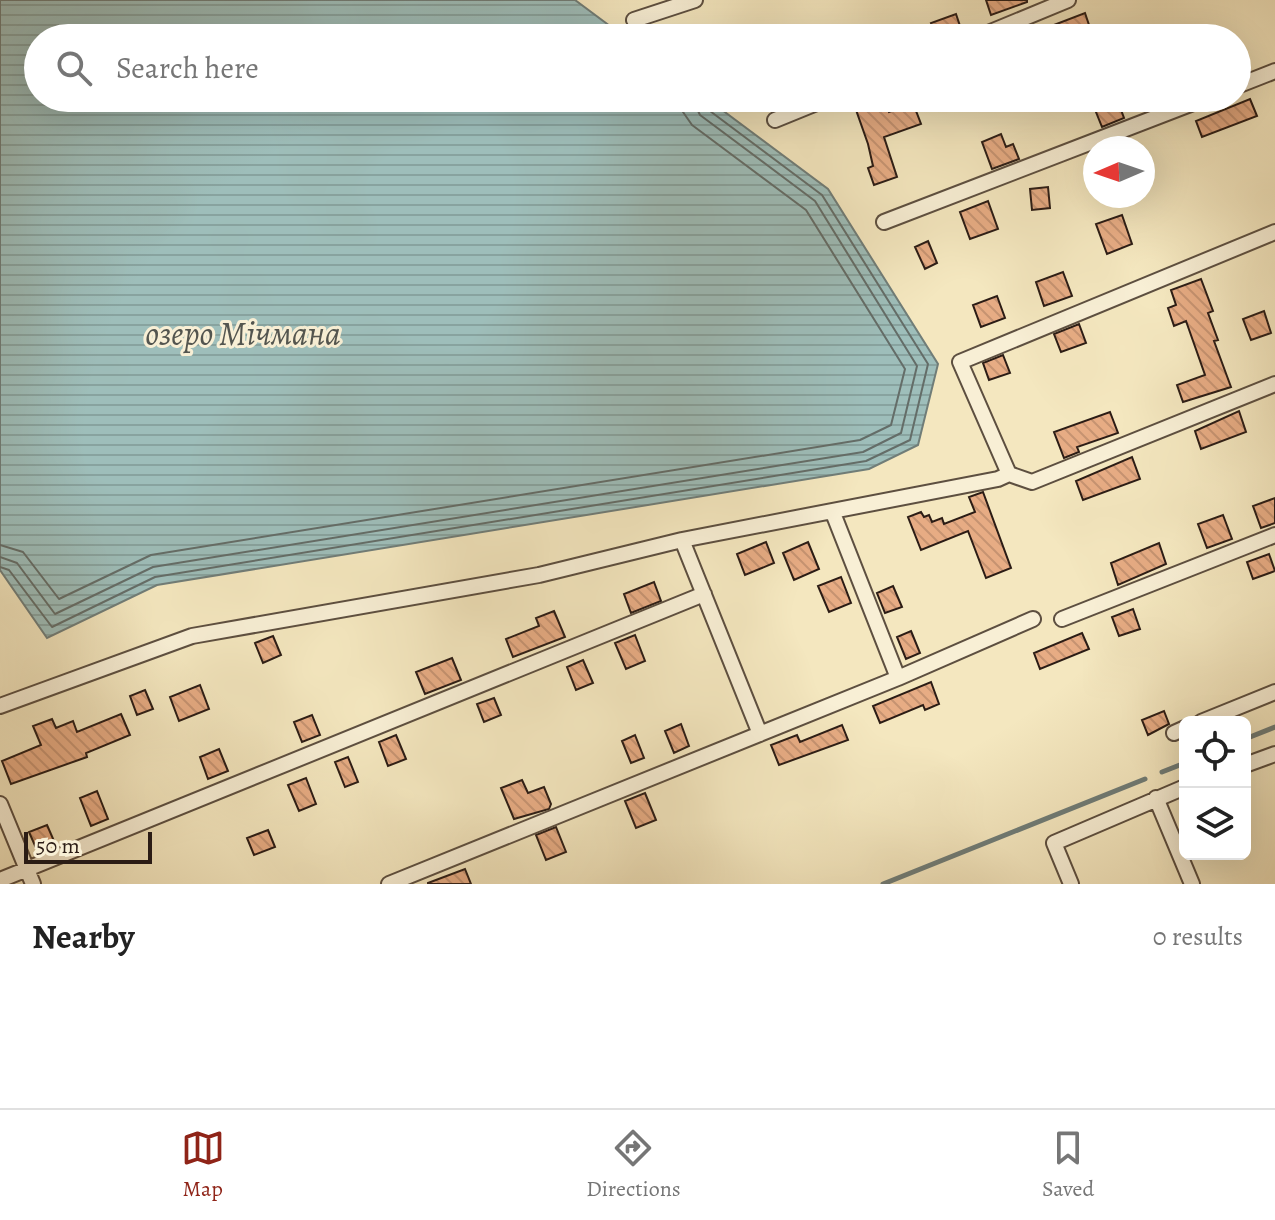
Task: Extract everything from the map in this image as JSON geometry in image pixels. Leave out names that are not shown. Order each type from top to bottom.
[{"type":"street","points":[[634,20],[695,0]]},
{"type":"street","points":[[1010,24],[1068,0]]},
{"type":"street","points":[[1251,80],[1275,71]]},
{"type":"street","points":[[775,120],[795,112]]},
{"type":"street","points":[[884,222],[1170,112]]},
{"type":"street","points":[[1009,474],[960,362],[1275,232]]},
{"type":"street","points":[[0,706],[192,636],[539,575],[682,540],[833,513],[998,479],[1009,474],[1032,482],[1275,384]]},
{"type":"street","points":[[833,513],[898,678]]},
{"type":"street","points":[[1062,619],[1275,535]]},
{"type":"street","points":[[682,540],[760,734]]},
{"type":"street","points":[[0,880],[704,594]]},
{"type":"street","points":[[389,884],[898,678],[1033,619]]},
{"type":"street","points":[[1216,716],[1275,692]]},
{"type":"street","points":[[1251,763],[1275,754]]},
{"type":"street","points":[[1071,884],[1054,843],[1182,788]]},
{"type":"street","points":[[1156,798],[1192,884]]},
{"type":"street","points":[[0,804],[33,884]]},
{"type":"water","name":"озеро Мічмана","points":[[0,0],[575,0],[607,24],[24,24],[24,112],[725,112],[828,189],[938,364],[918,445],[869,469],[157,585],[47,638],[0,570]]},
{"type":"building","points":[[986,0],[1027,0],[1027,2],[991,15]]},
{"type":"building","points":[[1085,13],[1089,24],[1056,24]]},
{"type":"building","points":[[956,14],[959,24],[931,24]]},
{"type":"building","points":[[1251,101],[1257,116],[1202,137],[1196,121],[1218,112],[1251,112]]},
{"type":"building","points":[[857,112],[916,112],[921,124],[884,137],[897,177],[874,185],[868,168],[873,166]]},
{"type":"building","points":[[1096,112],[1122,112],[1124,118],[1102,127]]},
{"type":"building","points":[[1001,134],[1006,147],[1013,144],[1019,159],[992,169],[982,142]]},
{"type":"building","points":[[1048,187],[1050,208],[1032,210],[1030,189]]},
{"type":"building","points":[[988,201],[998,229],[970,239],[960,212]]},
{"type":"building","points":[[1122,215],[1132,244],[1107,254],[1096,224]]},
{"type":"building","points":[[928,241],[937,263],[925,269],[915,247]]},
{"type":"building","points":[[1063,272],[1072,296],[1044,306],[1036,282]]},
{"type":"building","points":[[1201,279],[1213,311],[1208,313],[1218,340],[1214,341],[1231,387],[1183,402],[1177,385],[1205,375],[1186,321],[1174,326],[1168,308],[1176,305],[1171,290]]},
{"type":"building","points":[[997,296],[1005,318],[981,327],[973,305]]},
{"type":"building","points":[[1264,311],[1271,333],[1251,340],[1243,319]]},
{"type":"building","points":[[1079,324],[1086,343],[1061,352],[1054,334]]},
{"type":"building","points":[[1003,355],[1010,373],[989,380],[983,363]]},
{"type":"building","points":[[1239,411],[1246,432],[1201,449],[1195,431]]},
{"type":"building","points":[[1110,412],[1118,433],[1077,447],[1079,452],[1064,458],[1054,432]]},
{"type":"building","points":[[1132,457],[1140,479],[1083,500],[1076,481]]},
{"type":"building","points":[[983,492],[1011,568],[986,578],[968,531],[921,550],[908,517],[921,512],[924,517],[929,515],[932,522],[942,518],[944,524],[975,512],[969,497]]},
{"type":"building","points":[[1275,498],[1275,523],[1261,528],[1253,506]]},
{"type":"building","points":[[1223,515],[1232,539],[1207,548],[1198,524]]},
{"type":"building","points":[[766,542],[774,563],[745,575],[737,554]]},
{"type":"building","points":[[808,542],[819,569],[794,580],[783,553]]},
{"type":"building","points":[[1159,543],[1166,564],[1118,585],[1111,563]]},
{"type":"building","points":[[1269,554],[1275,571],[1253,579],[1247,562]]},
{"type":"building","points":[[841,577],[851,603],[829,612],[818,586]]},
{"type":"building","points":[[654,582],[661,601],[631,613],[624,594]]},
{"type":"building","points":[[893,586],[902,607],[885,613],[877,593]]},
{"type":"building","points":[[1133,609],[1140,629],[1119,636],[1112,617]]},
{"type":"building","points":[[554,611],[565,637],[513,657],[506,639],[539,626],[536,618]]},
{"type":"building","points":[[911,631],[920,653],[906,659],[897,637]]},
{"type":"building","points":[[1082,633],[1089,649],[1040,669],[1034,653]]},
{"type":"building","points":[[635,635],[645,661],[626,669],[615,643]]},
{"type":"building","points":[[273,636],[281,655],[263,663],[255,643]]},
{"type":"building","points":[[452,658],[461,680],[425,694],[416,672]]},
{"type":"building","points":[[583,660],[593,683],[576,690],[567,667]]},
{"type":"building","points":[[931,682],[939,704],[925,710],[923,705],[880,723],[873,706]]},
{"type":"building","points":[[200,685],[209,709],[179,721],[170,697]]},
{"type":"building","points":[[145,690],[153,709],[137,715],[130,696]]},
{"type":"building","points":[[494,698],[501,715],[484,722],[477,704]]},
{"type":"building","points":[[1164,711],[1169,724],[1148,735],[1142,720]]},
{"type":"building","points":[[121,714],[130,735],[86,753],[87,757],[11,784],[2,761],[41,745],[33,726],[52,719],[56,728],[73,721],[77,732]]},
{"type":"building","points":[[312,715],[320,735],[302,742],[294,722]]},
{"type":"building","points":[[681,724],[689,746],[674,753],[665,731]]},
{"type":"building","points":[[842,725],[848,740],[779,765],[771,745],[797,735],[800,742]]},
{"type":"building","points":[[396,735],[406,759],[388,766],[379,742]]},
{"type":"building","points":[[635,735],[644,758],[631,763],[622,741]]},
{"type":"building","points":[[219,749],[228,771],[208,779],[200,757]]},
{"type":"building","points":[[348,757],[358,782],[345,787],[335,762]]},
{"type":"building","points":[[306,778],[316,804],[299,811],[288,785]]},
{"type":"building","points":[[522,780],[528,793],[544,787],[551,804],[549,809],[514,819],[501,788]]},
{"type":"building","points":[[97,791],[108,819],[91,826],[80,798]]},
{"type":"building","points":[[645,793],[656,820],[636,828],[625,801]]},
{"type":"building","points":[[47,825],[54,841],[36,848],[29,832]]},
{"type":"building","points":[[556,827],[566,852],[546,860],[536,835]]},
{"type":"building","points":[[268,830],[275,847],[254,855],[247,838]]},
{"type":"building","points":[[465,869],[471,884],[428,884],[428,883]]},
{"type":"waterway","points":[[1251,737],[1275,727]]},
{"type":"waterway","points":[[1162,772],[1179,765]]},
{"type":"waterway","points":[[883,884],[1145,779]]}]
